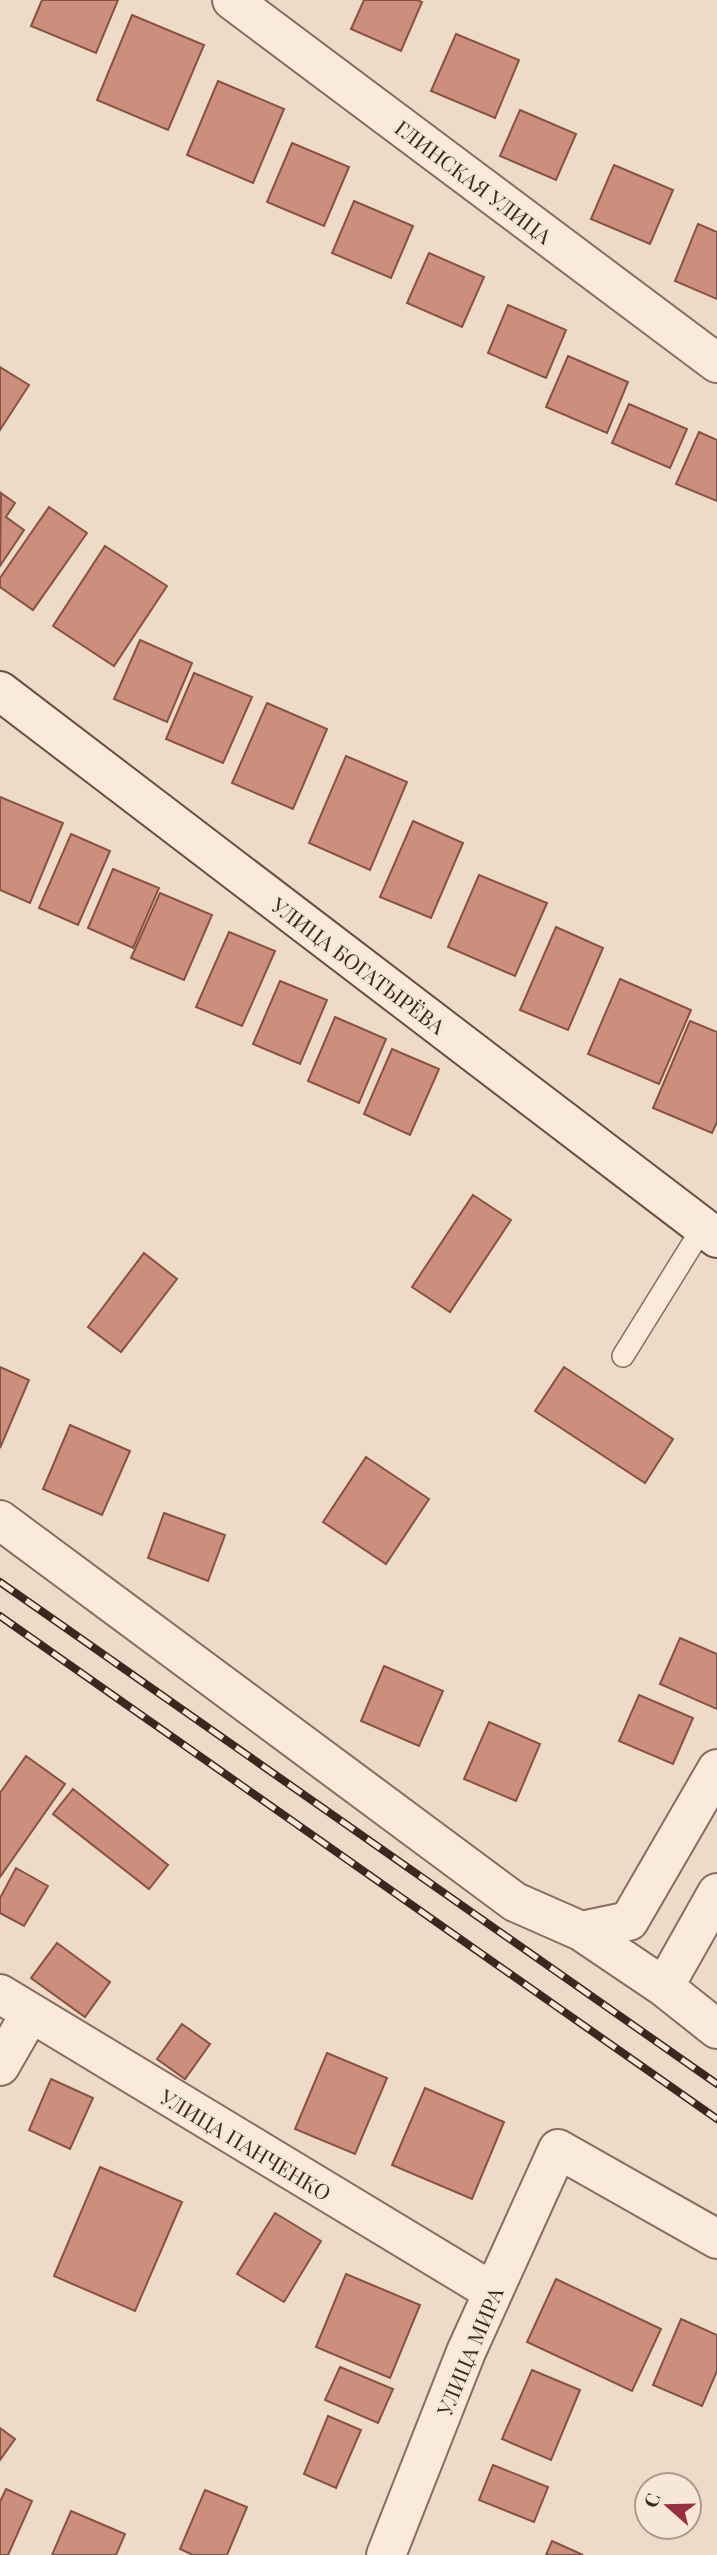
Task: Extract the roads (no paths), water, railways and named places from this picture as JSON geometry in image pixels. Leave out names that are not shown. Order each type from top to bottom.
[{"type":"street","name":"ГЛИНСКАЯ УЛИЦА","points":[[232,0],[717,363]]},
{"type":"street","name":"УЛИЦА БОГАТЫРЁВА","points":[[0,691],[710,1232]]},
{"type":"street","points":[[0,1520],[515,1902],[581,1931],[664,1987],[717,2029]]},
{"type":"street","points":[[581,1931],[629,1921],[717,1769]]},
{"type":"street","points":[[664,1987],[717,1893]]},
{"type":"street","points":[[0,2066],[15,2004]]},
{"type":"street","name":"УЛИЦА ПАНЧЕНКО","points":[[15,2004],[493,2292]]},
{"type":"street","name":"УЛИЦА МИРА","points":[[386,2555],[466,2352],[558,2149],[717,2239]]},
{"type":"lane","points":[[623,1356],[710,1232]]},
{"type":"railway","points":[[0,1582],[717,2084]]},
{"type":"railway","points":[[0,1616],[717,2119]]}]
